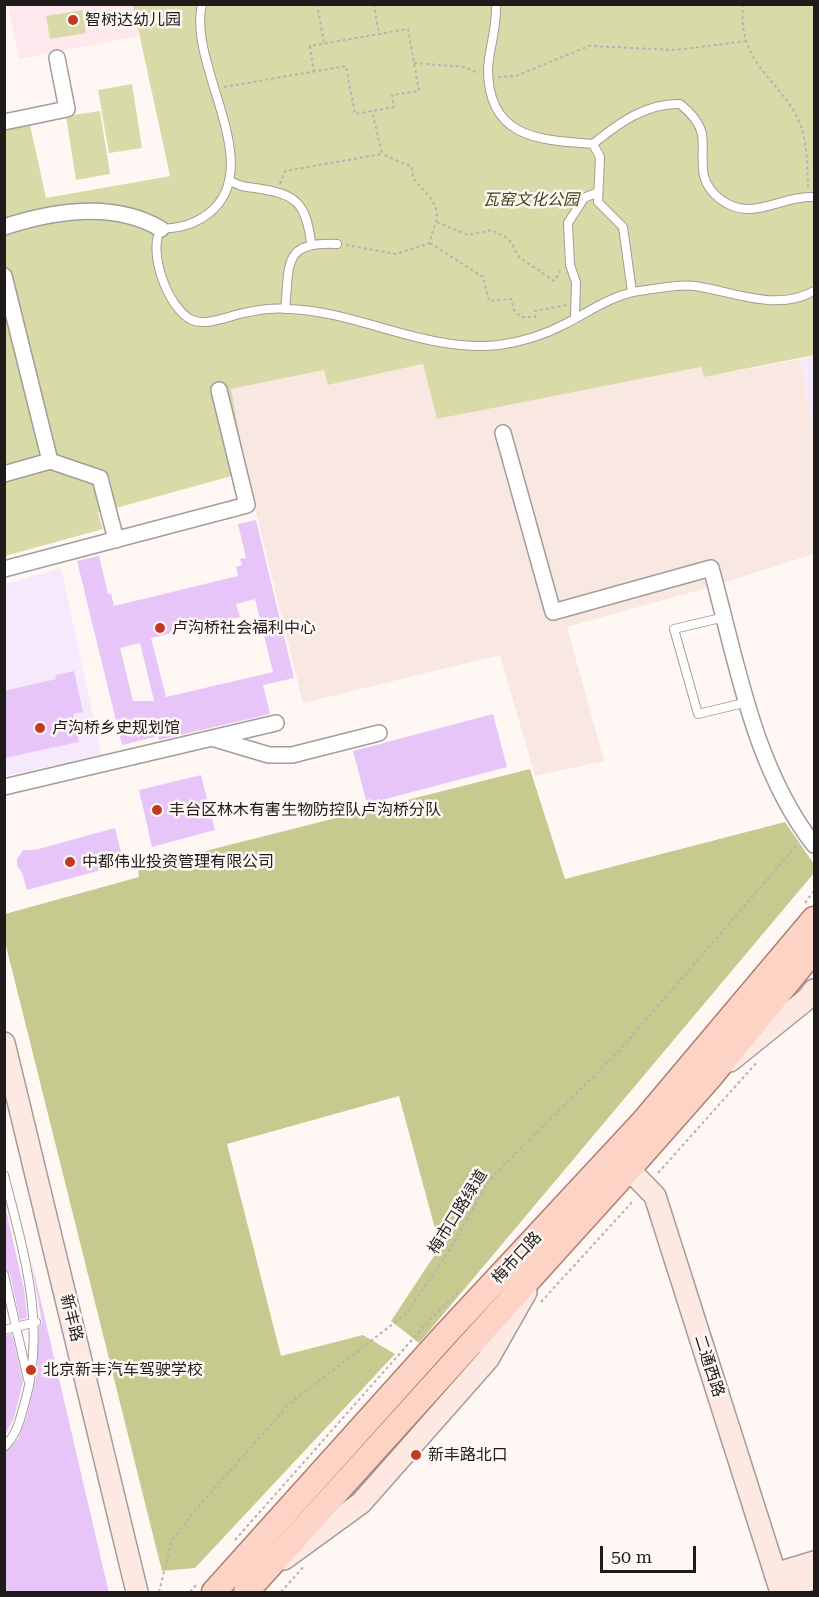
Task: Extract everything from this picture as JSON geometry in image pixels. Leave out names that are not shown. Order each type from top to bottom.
[{"type":"main road","name":"梅市口路","points":[[251,1586],[539,1268],[807,914]]},
{"type":"main road","name":"梅市口路","points":[[206,1588],[444,1336],[711,1076],[814,950]]},
{"type":"street","points":[[4,122],[67,109],[57,58]]},
{"type":"street","points":[[4,227],[42,214],[83,211],[128,217],[161,229]]},
{"type":"street","points":[[4,276],[50,461]]},
{"type":"street","points":[[4,569],[247,505],[219,390]]},
{"type":"street","points":[[503,433],[553,612],[711,568],[765,761],[810,840]]},
{"type":"street","points":[[4,474],[50,461],[100,478],[116,540]]},
{"type":"street","points":[[4,787],[276,723]]},
{"type":"street","points":[[212,738],[269,755],[292,755],[379,733]]},
{"type":"street","points":[[711,1076],[757,1041],[814,990]]},
{"type":"street","name":"新丰路","points":[[4,1042],[137,1593]]},
{"type":"street","name":"二通西路","points":[[621,1162],[655,1196],[780,1586]]},
{"type":"street","points":[[780,1586],[814,1562]]},
{"type":"street","points":[[780,1586],[814,1578]]},
{"type":"lane","points":[[202,4],[203,44],[228,146],[231,174],[221,203],[198,221],[179,228],[161,229],[155,238],[160,273],[169,296],[190,320],[201,323],[252,311],[285,309],[358,320],[458,345],[499,345],[539,335],[620,295],[632,292],[693,285],[776,301],[805,296],[814,291]]},
{"type":"lane","points":[[496,4],[495,39],[488,66],[489,91],[495,106],[518,131],[540,140],[593,144],[611,129],[650,107],[680,104],[694,117],[702,132],[704,176],[712,191],[726,204],[750,209],[779,201],[812,197]]},
{"type":"lane","points":[[593,144],[600,157],[598,202],[623,227],[632,292]]},
{"type":"lane","points":[[229,180],[237,186],[277,191],[300,204],[309,225],[311,243]]},
{"type":"lane","points":[[573,319],[576,282],[570,265],[568,224],[584,198],[598,192]]},
{"type":"lane","points":[[285,309],[290,266],[299,248],[311,243],[337,244]]},
{"type":"lane","points":[[725,617],[674,629],[698,714],[748,702]]},
{"type":"lane","points":[[4,1175],[26,1263],[36,1322],[29,1387],[16,1435],[4,1446]]},
{"type":"lane","points":[[4,1275],[29,1387]]},
{"type":"lane","points":[[4,1330],[36,1322]]},
{"type":"path","points":[[317,4],[324,44]]},
{"type":"path","points":[[374,4],[379,34]]},
{"type":"path","points":[[743,4],[742,17],[748,48],[765,77],[796,115],[806,143],[812,197]]},
{"type":"path","points":[[215,88],[314,73],[346,66],[354,114],[394,107],[392,95],[419,91],[408,29],[310,46],[314,73]]},
{"type":"path","points":[[414,63],[464,67],[489,77],[516,76],[589,46],[676,50],[746,41]]},
{"type":"path","points":[[372,111],[382,154]]},
{"type":"path","points":[[277,191],[285,171],[382,154],[412,167],[413,178],[432,197],[437,222],[431,232],[430,243]]},
{"type":"path","points":[[437,222],[468,235],[492,230],[509,239],[519,257],[554,281],[562,269],[570,265]]},
{"type":"path","points":[[337,244],[396,254],[430,243]]},
{"type":"path","points":[[430,243],[483,277],[489,301],[511,299],[514,310],[521,317],[535,317],[535,311],[568,305],[573,319]]},
{"type":"path","name":"梅市口路绿道","points":[[159,1593],[172,1540],[197,1508],[290,1403],[406,1314],[451,1248],[489,1180],[619,1051],[810,840]]},
{"type":"path","points":[[807,914],[814,891]]},
{"type":"path","points":[[228,1548],[426,1324],[466,1284]]},
{"type":"path","points":[[190,1593],[206,1588]]},
{"type":"shaded area","name":"智树达幼儿园","points":[[8,5],[133,5],[139,36],[19,59]]},
{"type":"shaded area","points":[[814,355],[814,432],[800,359]]},
{"type":"shaded area","points":[[800,359],[814,432],[814,554],[703,589],[567,627],[604,761],[535,776],[500,655],[303,703],[246,472],[230,389],[325,370],[329,385],[424,364],[437,419],[701,367],[704,377]]},
{"type":"shaded area","points":[[61,568],[102,756],[5,776],[5,584]]},
{"type":"green space","name":"瓦窑文化公园","points":[[133,5],[814,5],[814,355],[704,377],[701,367],[437,419],[423,364],[328,385],[324,370],[231,389],[246,472],[98,513],[103,529],[5,556],[4,131],[30,125],[46,198],[170,176]]},
{"type":"green space","points":[[82,10],[86,33],[50,39],[46,16]]},
{"type":"green space","points":[[132,84],[142,148],[109,153],[98,90]]},
{"type":"green space","points":[[100,111],[110,174],[76,180],[66,116]]},
{"type":"green space","points":[[530,769],[565,879],[785,822],[814,864],[814,873],[419,1343],[391,1321],[440,1247],[399,1096],[227,1144],[281,1356],[363,1335],[395,1354],[195,1568],[162,1571],[5,942],[5,914],[139,877],[138,868]]},
{"type":"building","name":"卢沟桥社会福利中心","points":[[256,520],[294,678],[263,685],[270,714],[159,740],[158,736],[122,745],[77,561],[99,556],[108,594],[111,593],[114,606],[238,576],[236,567],[242,565],[240,559],[246,558],[238,524]],"holes":[[[255,599],[273,672],[166,697],[151,638],[240,617],[236,604]],[[140,643],[154,701],[133,701],[120,648]]]},
{"type":"building","name":"卢沟桥乡史规划馆","points":[[74,671],[83,712],[73,714],[79,742],[4,758],[4,691],[56,679],[55,675]]},
{"type":"building","points":[[493,714],[507,767],[367,804],[353,751]]},
{"type":"building","name":"丰台区林木有害生物防控队卢沟桥分队","points":[[201,775],[215,830],[152,847],[139,790]]},
{"type":"building","name":"中都伟业投资管理有限公司","points":[[115,828],[124,864],[27,890],[22,873],[17,866],[17,859],[23,850],[35,850]]},
{"type":"building","points":[[4,1201],[24,1289],[27,1318],[20,1320],[10,1274],[4,1269]]},
{"type":"building","name":"北京新丰汽车驾驶学校","points":[[31,1259],[109,1593],[4,1593],[4,1453],[18,1439],[27,1416],[37,1374],[39,1327],[42,1323]]},
{"type":"building","points":[[12,1334],[23,1382],[14,1418],[4,1437],[4,1336]]},
{"type":"place","name":"智树达幼儿园","points":[[73,20]]},
{"type":"place","name":"卢沟桥社会福利中心","points":[[160,628]]},
{"type":"place","name":"卢沟桥乡史规划馆","points":[[40,728]]},
{"type":"place","name":"丰台区林木有害生物防控队卢沟桥分队","points":[[157,810]]},
{"type":"place","name":"中都伟业投资管理有限公司","points":[[70,862]]},
{"type":"place","name":"北京新丰汽车驾驶学校","points":[[31,1370]]},
{"type":"place","name":"新丰路北口","points":[[416,1455]]}]
